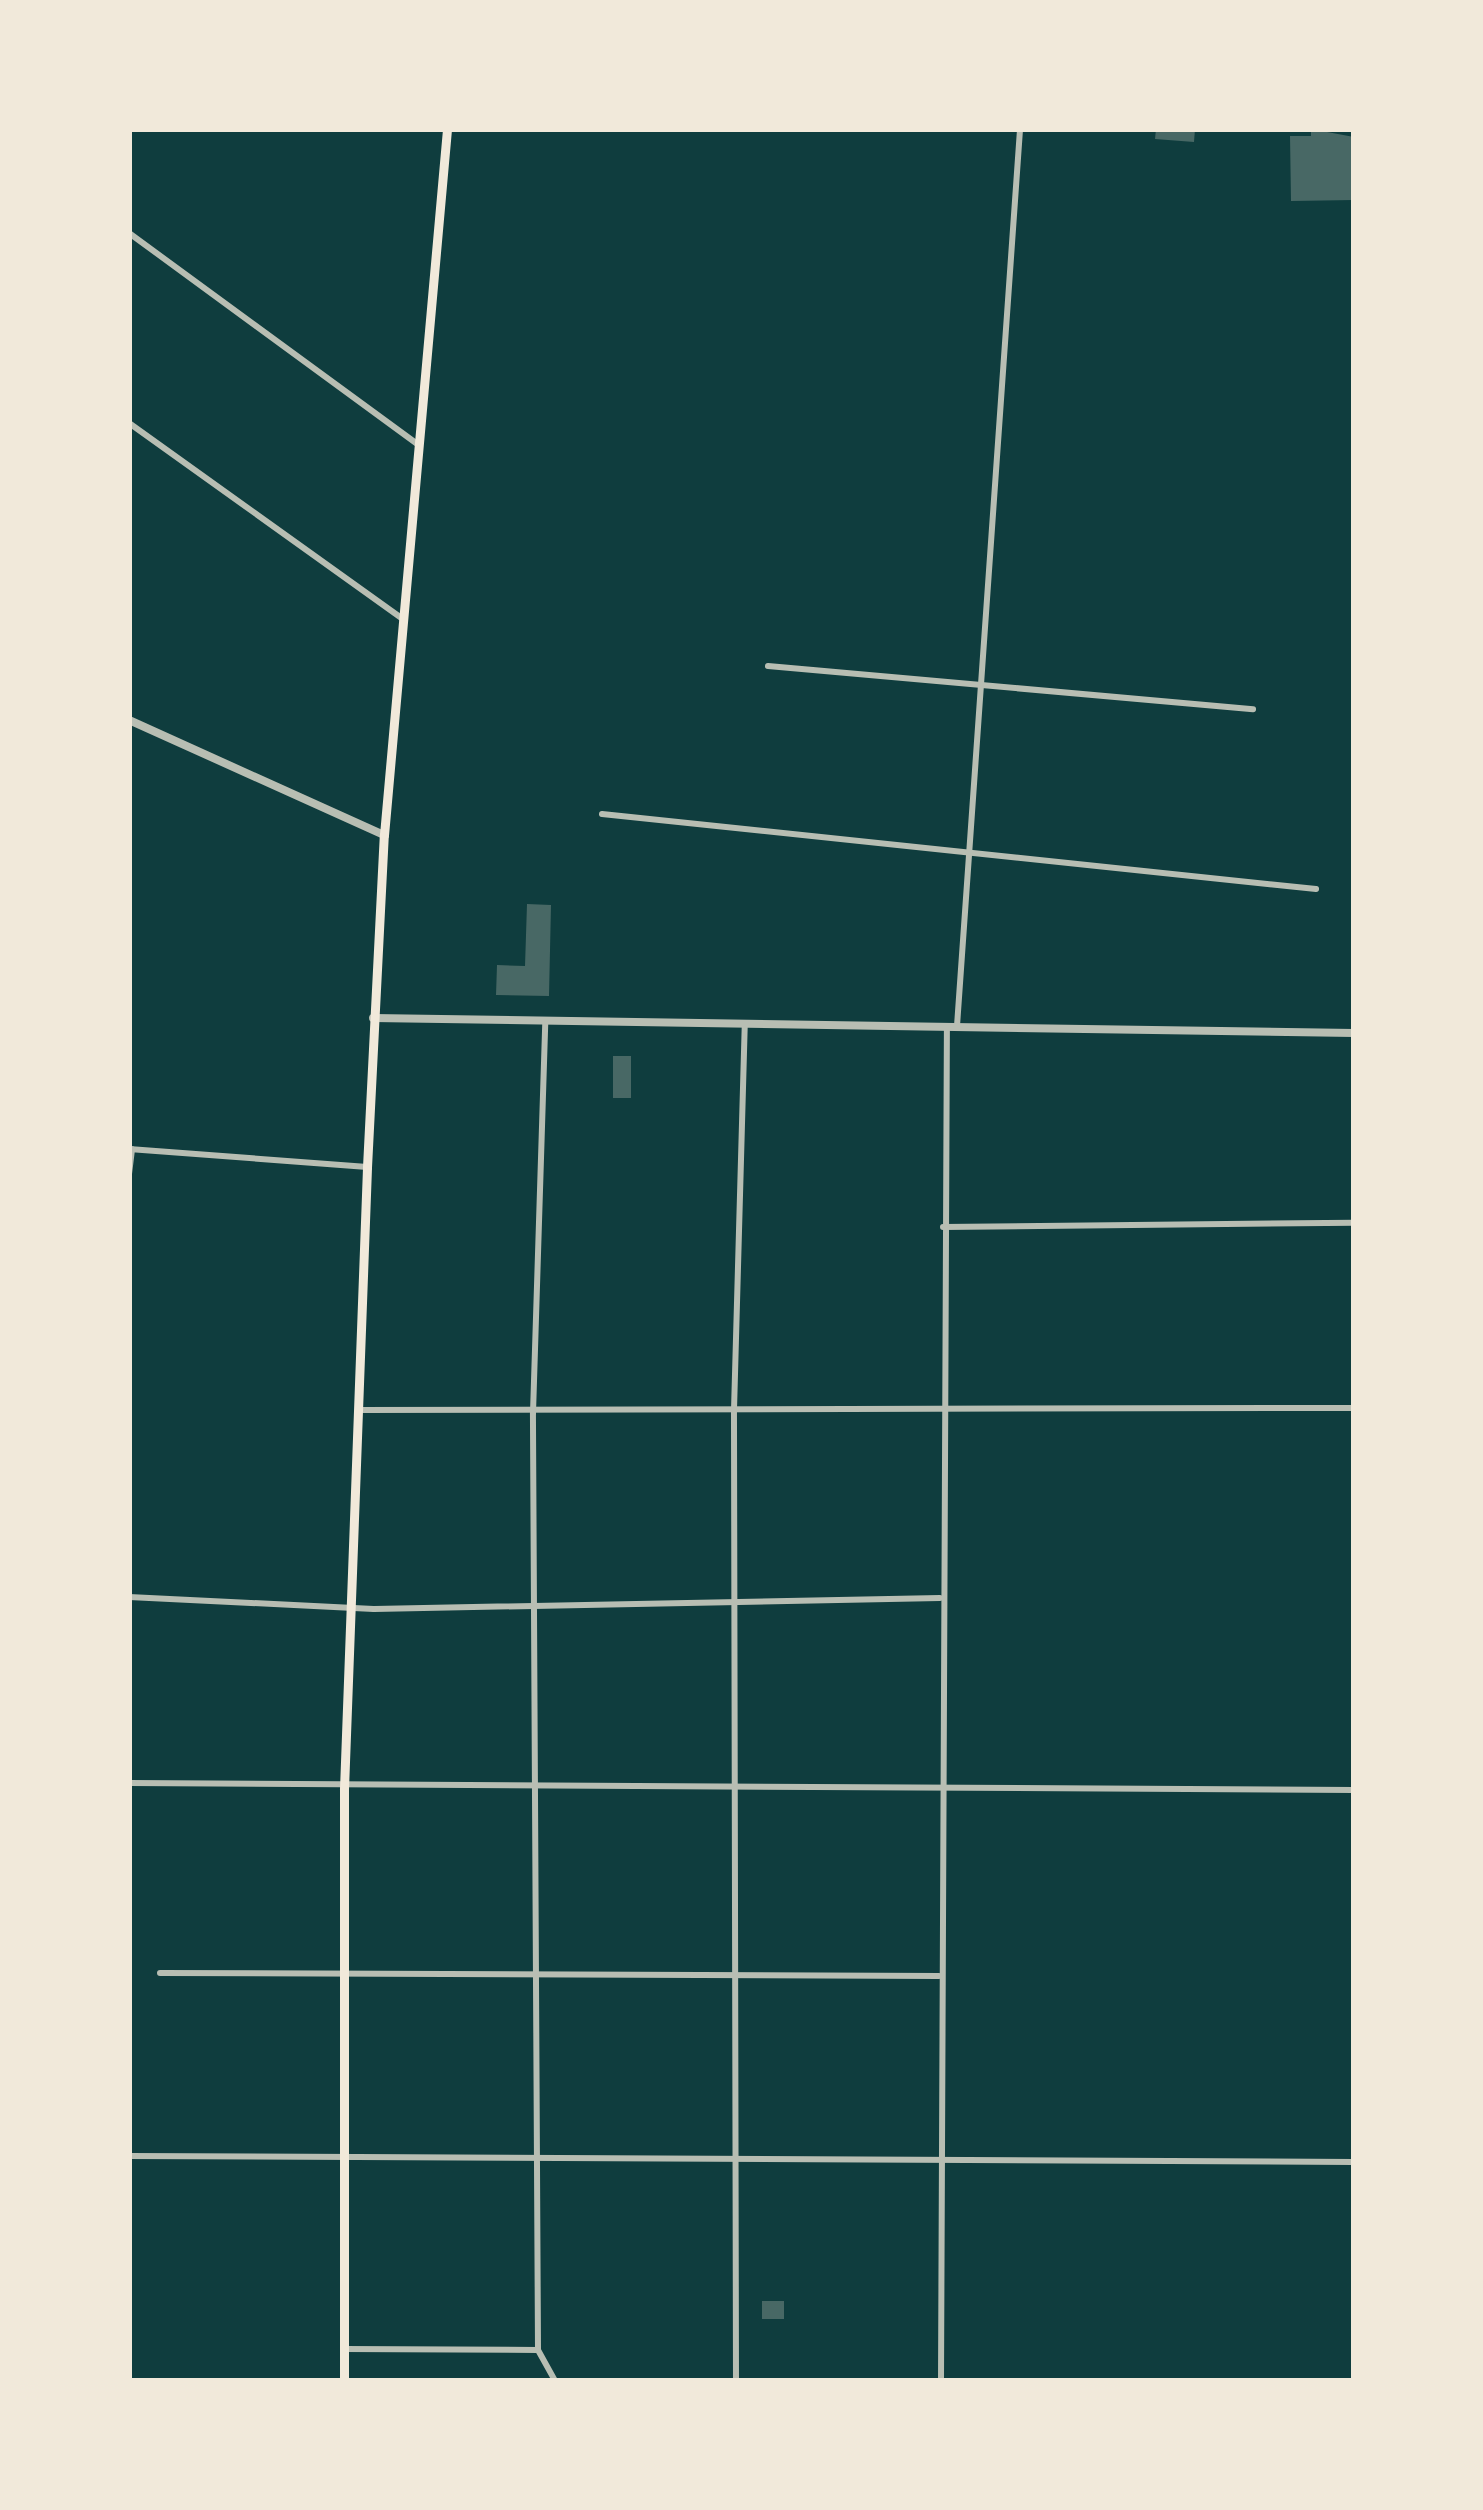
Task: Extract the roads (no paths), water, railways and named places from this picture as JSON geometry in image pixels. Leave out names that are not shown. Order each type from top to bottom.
[{"type":"highway","points":[[344,2381],[344,1790],[367,1167],[384,835],[447,129]]},
{"type":"street","points":[[941,2381],[943,1227],[952,1026],[1021,129]]},
{"type":"street","points":[[129,233],[416,443]]},
{"type":"street","points":[[129,423],[401,618]]},
{"type":"street","points":[[768,666],[1253,710]]},
{"type":"street","points":[[129,720],[384,835]]},
{"type":"street","points":[[602,814],[964,858],[1316,889]]},
{"type":"street","points":[[374,1018],[1354,1033]]},
{"type":"street","points":[[545,1021],[533,1413],[535,2163],[538,2350],[554,2381]]},
{"type":"street","points":[[736,2381],[731,2163],[738,1786],[734,1410],[745,1024]]},
{"type":"street","points":[[129,1174],[130,1149],[367,1167]]},
{"type":"street","points":[[943,1227],[1354,1222]]},
{"type":"street","points":[[359,1410],[1354,1408]]},
{"type":"street","points":[[129,1597],[352,1603],[374,1610],[940,1598]]},
{"type":"street","points":[[129,1783],[344,1790],[738,1786],[1354,1790]]},
{"type":"street","points":[[160,1973],[940,1976]]},
{"type":"street","points":[[129,2156],[535,2163],[1354,2162]]},
{"type":"street","points":[[344,2349],[538,2350]]}]
